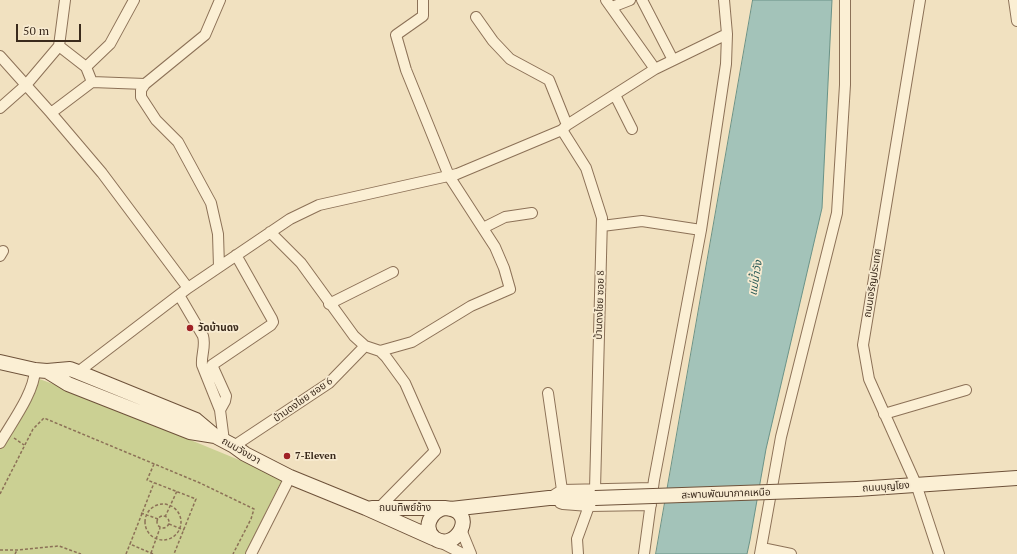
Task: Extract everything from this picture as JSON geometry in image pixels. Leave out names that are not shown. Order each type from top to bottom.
[{"type":"street","points":[[0,108],[26,85],[59,46],[66,0]]},
{"type":"street","points":[[86,67],[110,44],[134,0]]},
{"type":"street","points":[[219,267],[218,234],[211,203],[178,142],[156,120],[141,97],[141,90],[145,84],[205,36],[220,0]]},
{"type":"street","points":[[380,351],[412,342],[471,306],[510,289],[504,268],[495,247],[449,176],[406,70],[396,35],[423,16],[423,0]]},
{"type":"street","points":[[630,0],[609,3],[655,69]]},
{"type":"street","points":[[642,0],[674,60]]},
{"type":"street","points":[[644,554],[653,488],[701,230],[726,64],[727,34],[724,0]]},
{"type":"street","points":[[791,554],[761,551],[781,438],[838,212],[845,85],[845,0]]},
{"type":"street","name":"ถนนเจริญประเทศ","points":[[920,0],[863,346],[869,379],[916,484],[939,554]]},
{"type":"street","points":[[1014,0],[1017,21]]},
{"type":"street","name":"บ้านดงไชย ซอย 8","points":[[476,17],[493,41],[510,59],[549,80],[565,127],[586,168],[602,218],[593,498],[577,539],[578,554]]},
{"type":"street","points":[[78,372],[188,288],[290,220],[319,205],[457,174],[565,127],[655,69],[727,34]]},
{"type":"street","points":[[59,46],[86,67],[92,82]]},
{"type":"street","points":[[0,56],[102,173],[188,288]]},
{"type":"street","points":[[51,113],[92,82],[145,84]]},
{"type":"street","points":[[615,94],[632,130]]},
{"type":"street","points":[[483,228],[506,217],[532,213]]},
{"type":"street","points":[[602,226],[642,221],[701,230]]},
{"type":"street","points":[[270,232],[301,264],[354,336],[365,346],[380,351],[386,357],[405,383],[435,451],[373,508]]},
{"type":"street","points":[[220,410],[226,396],[212,365],[271,325],[273,322],[236,255]]},
{"type":"street","points":[[329,304],[392,272]]},
{"type":"street","points":[[179,295],[203,336],[204,340],[201,358],[202,365],[220,410],[224,441]]},
{"type":"street","name":"บ้านดงไชย ซอย 6","points":[[224,441],[329,383],[365,346]]},
{"type":"street","name":"ถนนวังขวา","points":[[0,362],[41,370],[68,384],[190,432],[224,441],[290,478],[373,508],[463,554]]},
{"type":"street","points":[[0,443],[31,389],[34,377],[41,370],[70,369],[196,420],[224,441]]},
{"type":"street","points":[[884,414],[966,390]]},
{"type":"street","points":[[548,393],[562,490]]},
{"type":"street","points":[[251,554],[290,478]]},
{"type":"street","name":"ถนนบุญโยง","points":[[857,489],[1017,478]]},
{"type":"street","points":[[593,498],[653,488]]},
{"type":"street","name":"สะพานพัฒนาภาคเหนือ","points":[[549,498],[593,498],[857,489]]},
{"type":"street","points":[[549,498],[562,490],[593,498],[651,506]]},
{"type":"street","name":"ถนนทิพย์ช้าง","points":[[373,508],[448,509],[549,498]]},
{"type":"street","points":[[471,554],[462,527],[460,516],[456,512],[448,509],[434,512],[431,517],[428,528],[437,540],[447,543],[453,542],[459,538],[462,527],[491,504]]},
{"type":"path","points":[[0,494],[33,429],[44,418],[200,483],[254,509],[251,519],[233,554]]},
{"type":"path","points":[[6,432],[24,446]]},
{"type":"path","points":[[154,464],[147,480],[196,499],[174,554]]},
{"type":"path","points":[[126,554],[154,483]]},
{"type":"path","points":[[142,513],[158,519],[165,516],[176,491]]},
{"type":"path","points":[[161,504],[170,505],[177,510],[180,517],[180,528],[176,535],[169,539],[156,539],[150,534],[146,527],[146,515],[150,509],[155,506],[161,504]]},
{"type":"path","points":[[165,516],[169,521],[169,524]]},
{"type":"path","points":[[130,544],[152,554],[160,528],[158,519]]},
{"type":"path","points":[[169,524],[184,530]]},
{"type":"path","points":[[160,528],[166,528],[169,524]]},
{"type":"path","points":[[0,550],[59,546],[81,554]]},
{"type":"path","points":[[15,554],[17,550]]},
{"type":"green space","points":[[34,377],[283,478],[245,554],[0,554],[0,442]]},
{"type":"water","name":"แม่น้ำวัง","points":[[753,0],[832,0],[822,208],[766,449],[747,554],[656,554]]},
{"type":"place","name":"วัดบ้านดง","points":[[190,328]]},
{"type":"place","name":"7-Eleven","points":[[287,456]]}]
